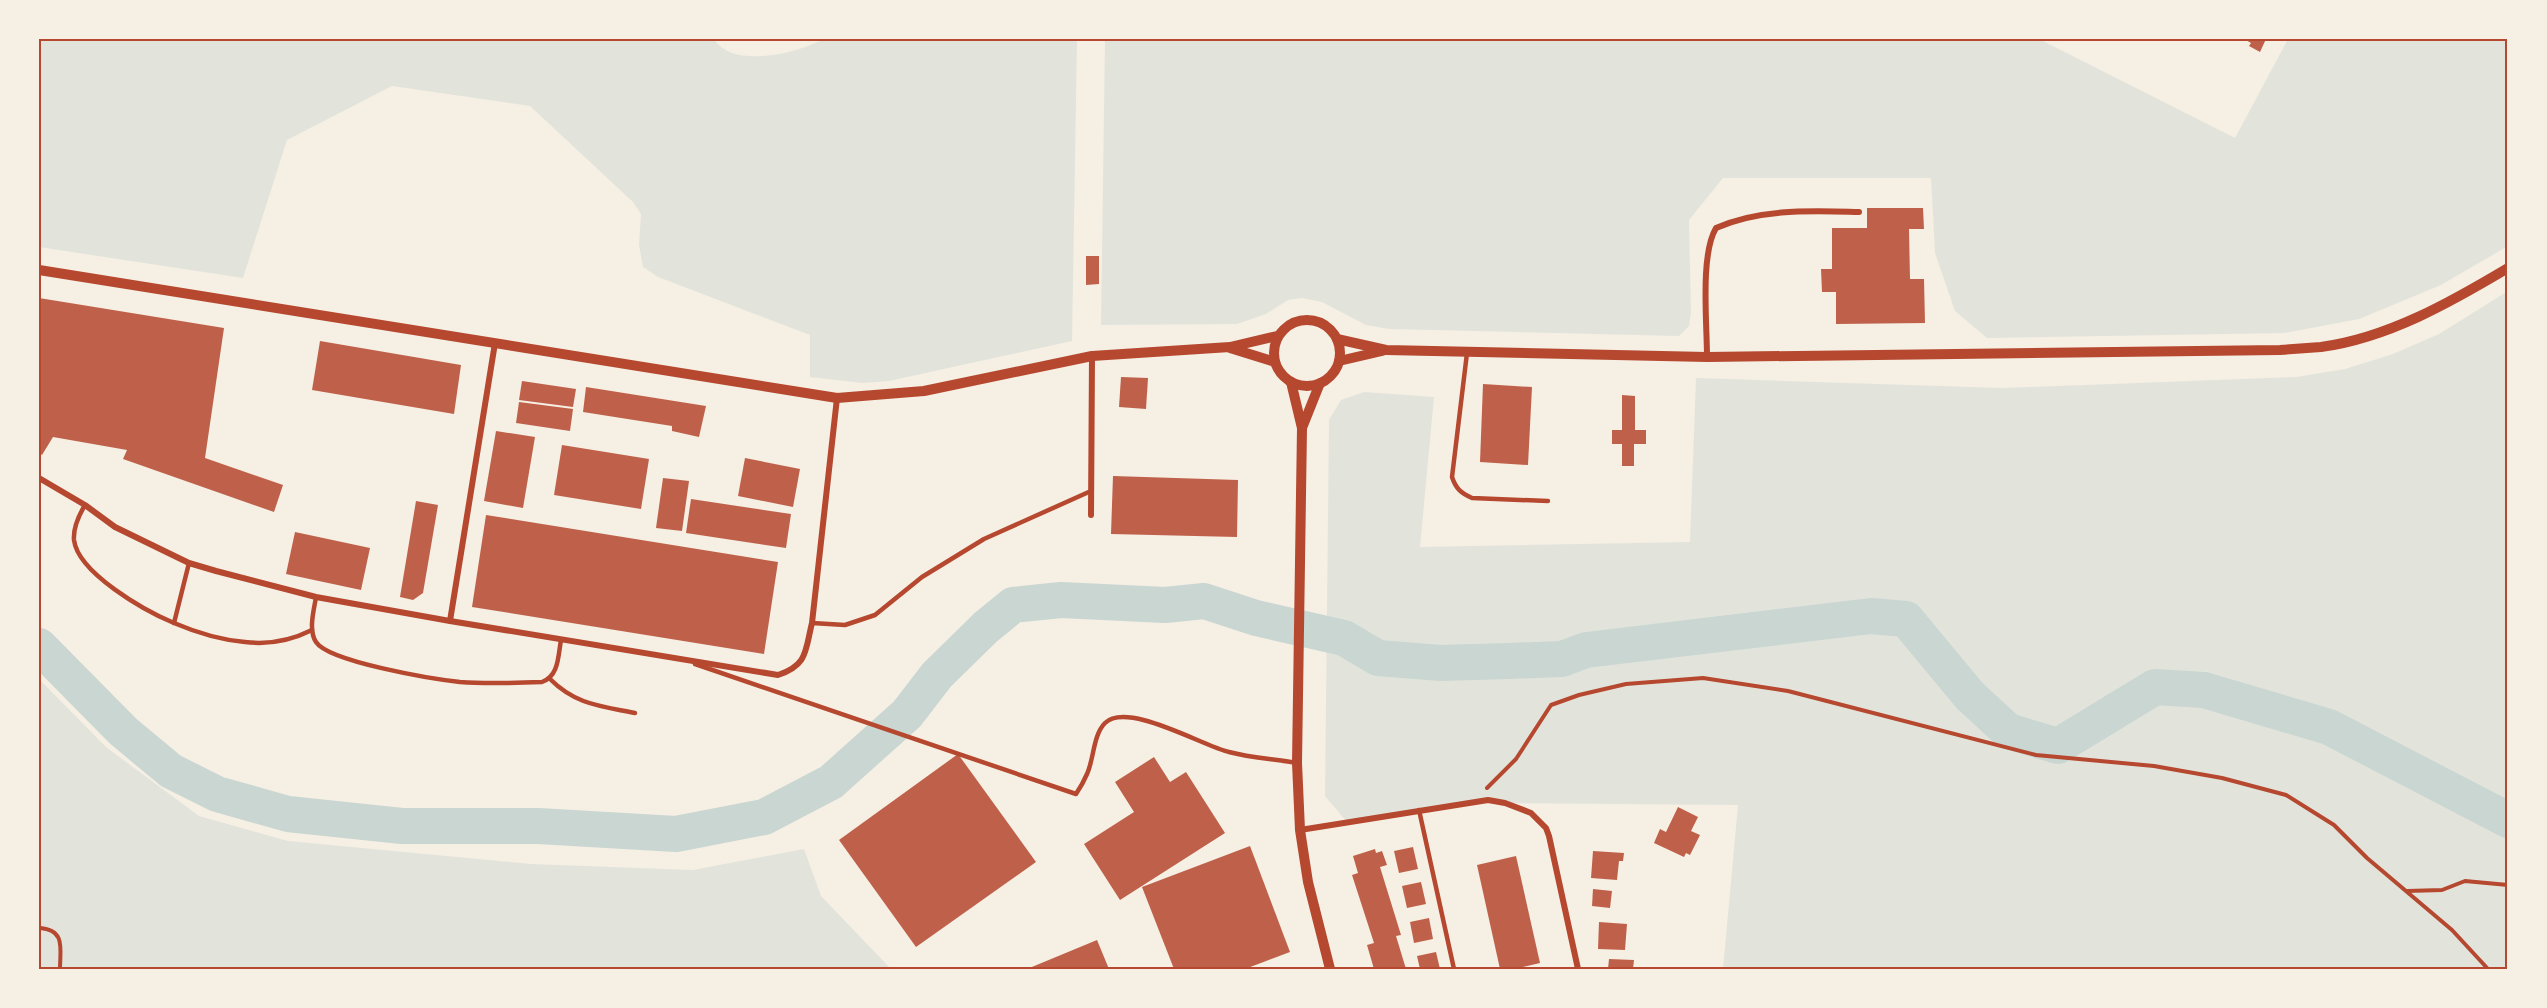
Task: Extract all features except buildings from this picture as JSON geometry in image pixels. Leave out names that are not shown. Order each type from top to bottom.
[{"type":"street","points":[[1707,357],[1707,267],[1709,245],[1716,228],[1739,220],[1787,212],[1859,212]]},
{"type":"street","points":[[1337,339],[1386,350],[1707,357],[2280,350],[2323,346],[2364,337],[2420,317],[2508,268]]},
{"type":"street","points":[[39,270],[837,398],[924,391],[1092,356],[1230,347],[1277,336],[1293,322],[1313,320],[1331,330],[1337,339],[1340,350],[1339,362],[1335,370],[1320,383],[1308,386],[1291,382],[1278,370],[1275,362],[1274,349],[1277,336]]},
{"type":"street","points":[[450,621],[495,343]]},
{"type":"street","points":[[1230,347],[1275,362]]},
{"type":"street","points":[[1339,362],[1386,350]]},
{"type":"street","points":[[1091,515],[1092,356]]},
{"type":"street","points":[[1291,382],[1302,428],[1297,763],[1300,830],[1308,882],[1330,969]]},
{"type":"street","points":[[1302,428],[1320,383]]},
{"type":"street","points":[[39,478],[85,505],[115,527],[189,563],[316,597],[778,675],[795,669],[804,656],[812,623],[837,398]]},
{"type":"street","points":[[1300,830],[1475,801],[1505,803],[1531,813],[1546,828],[1578,969]]},
{"type":"lane","points":[[1467,352],[1452,477],[1455,485],[1461,494],[1472,498],[1548,501]]},
{"type":"lane","points":[[812,623],[844,625],[875,615],[922,577],[984,539],[1091,491]]},
{"type":"lane","points":[[85,505],[77,520],[74,540],[82,559],[94,573],[119,592],[174,623],[246,642],[273,642],[296,638],[312,630]]},
{"type":"lane","points":[[174,623],[189,563]]},
{"type":"lane","points":[[316,597],[312,630],[314,640],[322,649],[341,657],[386,669],[459,682],[542,682],[555,673],[561,640]]},
{"type":"lane","points":[[691,662],[1076,794],[1088,774],[1104,723],[1115,716],[1125,716],[1171,729],[1202,744],[1230,753],[1297,763]]},
{"type":"lane","points":[[549,679],[573,698],[587,704],[635,713]]},
{"type":"lane","points":[[1419,810],[1454,969]]},
{"type":"path","points":[[1475,801],[1516,759],[1551,705],[1578,695],[1626,684],[1703,678],[1788,691],[2036,755],[2165,768],[2222,778],[2286,795],[2334,825],[2367,858],[2452,930],[2488,969]]},
{"type":"path","points":[[2406,891],[2442,890],[2465,881],[2508,885]]},
{"type":"path","points":[[40,928],[51,929],[57,935],[60,969]]},
{"type":"shaded area","points":[[39,39],[714,39],[723,48],[735,54],[766,56],[798,50],[823,39],[1077,39],[1072,341],[889,381],[863,383],[810,377],[810,335],[658,277],[643,267],[639,245],[641,214],[633,202],[530,106],[392,86],[287,140],[243,278],[39,247]]},
{"type":"shaded area","points":[[1105,39],[2039,39],[2235,138],[2288,39],[2508,39],[2508,246],[2441,285],[2359,319],[2284,333],[1987,338],[1955,311],[1935,253],[1931,178],[1723,178],[1689,220],[1691,313],[1689,326],[1679,336],[1389,329],[1366,325],[1322,302],[1302,298],[1288,300],[1266,314],[1237,324],[1101,325]]},
{"type":"shaded area","points":[[2508,291],[2508,969],[1723,969],[1738,805],[1505,803],[1488,800],[1347,822],[1325,796],[1329,420],[1341,400],[1364,392],[1434,397],[1420,547],[1690,542],[1696,378],[2002,388],[2296,377],[2345,369],[2393,354],[2439,334]]},
{"type":"shaded area","points":[[39,679],[106,747],[199,816],[288,841],[531,864],[693,870],[804,849],[821,896],[891,969],[39,969]]},
{"type":"waterway","points":[[39,646],[123,731],[171,771],[217,794],[288,814],[402,826],[538,826],[676,834],[764,817],[831,782],[907,714],[937,675],[986,627],[1013,605],[1061,600],[1165,605],[1204,601],[1256,618],[1344,638],[1378,658],[1441,663],[1562,659],[1586,650],[1871,616],[1906,619],[1970,696],[2008,731],[2058,746],[2155,687],[2204,690],[2329,727],[2508,820]]}]
